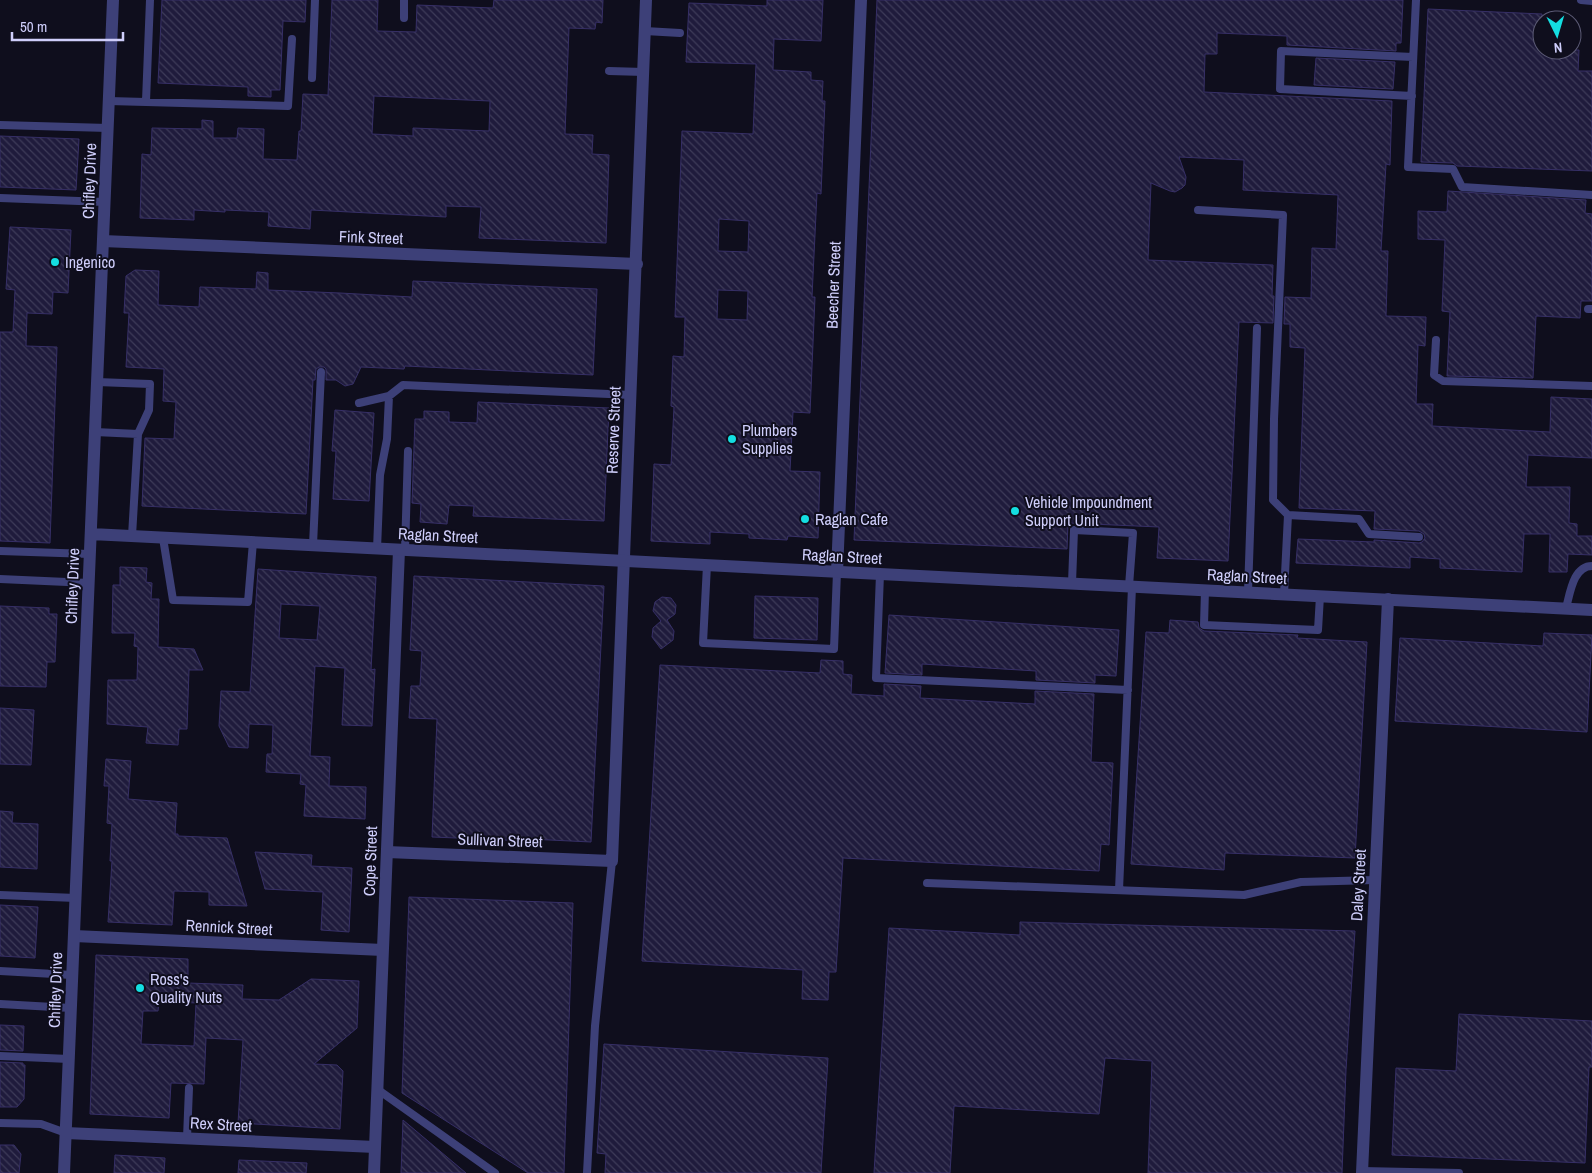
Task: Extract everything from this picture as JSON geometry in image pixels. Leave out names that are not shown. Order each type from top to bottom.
[{"type":"street","name":"Chifley Drive","points":[[64,1173],[113,0]]},
{"type":"street","name":"Reserve Street","points":[[612,861],[646,0]]},
{"type":"street","name":"Beecher Street","points":[[837,572],[861,0]]},
{"type":"street","name":"Fink Street","points":[[103,241],[636,264]]},
{"type":"street","name":"Raglan Street","points":[[91,534],[1592,610]]},
{"type":"street","name":"Cope Street","points":[[374,1173],[402,550]]},
{"type":"street","name":"Daley Street","points":[[1362,1172],[1388,599]]},
{"type":"street","name":"Sullivan Street","points":[[387,852],[612,861]]},
{"type":"street","name":"Rennick Street","points":[[74,936],[383,950]]},
{"type":"street","name":"Rex Street","points":[[66,1133],[375,1147]]},
{"type":"lane","points":[[146,101],[150,0]]},
{"type":"lane","points":[[312,78],[315,0]]},
{"type":"lane","points":[[404,0],[404,18]]},
{"type":"lane","points":[[1416,0],[1408,167],[1453,170],[1462,188],[1592,195]]},
{"type":"lane","points":[[1581,0],[1592,1]]},
{"type":"lane","points":[[645,32],[680,33]]},
{"type":"lane","points":[[109,101],[288,106],[292,39]]},
{"type":"lane","points":[[1412,96],[1280,89],[1281,51],[1414,57]]},
{"type":"lane","points":[[609,71],[644,72]]},
{"type":"lane","points":[[0,124],[108,128]]},
{"type":"lane","points":[[0,198],[105,202]]},
{"type":"lane","points":[[1198,210],[1283,215],[1274,419],[1273,500],[1288,514],[1359,519],[1369,534],[1419,537]]},
{"type":"lane","points":[[1248,592],[1257,328]]},
{"type":"lane","points":[[1436,340],[1434,375],[1443,381],[1592,386]]},
{"type":"lane","points":[[312,545],[320,372]]},
{"type":"lane","points":[[97,382],[150,384],[149,410],[138,434],[132,536]]},
{"type":"lane","points":[[359,403],[389,396],[403,385],[631,395]]},
{"type":"lane","points":[[376,549],[380,475],[387,439],[389,396]]},
{"type":"lane","points":[[95,432],[138,434]]},
{"type":"lane","points":[[402,550],[408,451]]},
{"type":"lane","points":[[1284,594],[1288,514]]},
{"type":"lane","points":[[1072,583],[1074,530],[1133,533],[1119,890]]},
{"type":"lane","points":[[163,538],[173,600],[248,602],[252,542]]},
{"type":"lane","points":[[0,551],[90,554]]},
{"type":"lane","points":[[707,565],[704,643],[834,648],[837,572]]},
{"type":"lane","points":[[1566,608],[1576,574],[1588,566],[1592,566]]},
{"type":"lane","points":[[880,574],[876,678],[1128,690]]},
{"type":"lane","points":[[0,579],[89,583]]},
{"type":"lane","points":[[1206,590],[1204,625],[1214,626],[1318,630],[1320,596]]},
{"type":"lane","points":[[587,1173],[595,1026],[612,861]]},
{"type":"lane","points":[[926,883],[1244,895],[1301,882],[1375,880]]},
{"type":"lane","points":[[0,894],[76,898]]},
{"type":"lane","points":[[0,971],[72,975]]},
{"type":"lane","points":[[0,1004],[71,1008]]},
{"type":"lane","points":[[0,1056],[69,1059]]},
{"type":"lane","points":[[187,1138],[189,1088]]},
{"type":"lane","points":[[377,1089],[494,1173]]},
{"type":"lane","points":[[0,1123],[41,1124],[66,1133]]},
{"type":"lane","points":[[1362,1172],[1460,1173]]},
{"type":"building","points":[[162,0],[306,0],[305,22],[283,21],[280,90],[271,90],[271,97],[248,96],[248,87],[158,83]]},
{"type":"building","points":[[332,0],[378,0],[377,31],[416,32],[417,5],[493,8],[494,0],[603,0],[602,23],[596,22],[595,29],[569,28],[565,134],[593,135],[592,154],[609,155],[606,243],[479,238],[481,207],[446,206],[446,217],[311,210],[310,229],[268,226],[269,212],[194,210],[194,220],[140,218],[142,154],[151,155],[152,128],[202,129],[202,120],[213,121],[213,138],[237,138],[238,128],[264,129],[263,159],[297,160],[303,94],[328,95]],"holes":[[[374,96],[490,101],[489,131],[413,128],[413,136],[372,134]]]},
{"type":"building","points":[[767,0],[823,0],[821,41],[774,39],[773,70],[811,72],[811,80],[823,81],[822,101],[825,101],[821,194],[817,193],[812,297],[815,297],[810,413],[793,412],[790,471],[820,472],[818,538],[788,536],[787,540],[749,538],[749,534],[710,532],[710,544],[651,541],[654,464],[671,465],[674,407],[671,406],[673,356],[684,357],[685,317],[675,317],[682,131],[753,134],[756,64],[686,62],[689,3],[767,6]],"holes":[[[719,219],[749,221],[748,252],[718,251]],[[718,290],[748,291],[747,320],[717,319]]]},
{"type":"building","points":[[877,0],[1403,0],[1401,43],[1396,43],[1396,51],[1287,45],[1287,36],[1217,33],[1217,54],[1205,54],[1204,92],[1392,101],[1390,165],[1386,164],[1381,251],[1388,251],[1386,316],[1426,317],[1425,346],[1418,345],[1416,404],[1433,404],[1432,426],[1550,432],[1551,397],[1592,399],[1592,458],[1528,455],[1526,487],[1570,487],[1569,523],[1577,524],[1577,536],[1592,536],[1592,555],[1568,554],[1567,572],[1549,572],[1550,534],[1524,534],[1522,572],[1440,568],[1440,559],[1410,557],[1410,568],[1296,563],[1298,539],[1374,542],[1374,540],[1419,543],[1425,538],[1424,534],[1419,531],[1374,529],[1375,511],[1299,508],[1305,348],[1290,347],[1290,324],[1284,324],[1285,297],[1311,298],[1312,248],[1336,249],[1338,195],[1243,190],[1244,160],[1179,157],[1186,177],[1185,185],[1182,188],[1175,192],[1151,183],[1148,260],[1273,265],[1273,323],[1239,322],[1228,561],[1157,558],[1159,527],[1068,523],[1067,549],[854,540]]},
{"type":"building","points":[[1428,9],[1532,14],[1532,60],[1579,60],[1578,71],[1592,71],[1592,171],[1457,166],[1453,163],[1421,162]]},
{"type":"building","points":[[1316,58],[1395,62],[1393,89],[1314,85]]},
{"type":"building","points":[[0,136],[79,139],[76,190],[0,187]]},
{"type":"building","points":[[1448,191],[1586,200],[1585,213],[1592,214],[1592,301],[1581,301],[1580,318],[1536,316],[1533,378],[1447,376],[1450,312],[1442,311],[1445,240],[1418,239],[1418,211],[1447,212]]},
{"type":"building","points":[[10,227],[71,230],[68,293],[53,292],[52,314],[27,313],[26,346],[57,347],[50,543],[0,541],[0,332],[13,332],[15,290],[6,289]]},
{"type":"building","points":[[135,270],[159,271],[158,305],[199,307],[200,287],[256,289],[257,272],[268,273],[268,290],[412,297],[413,281],[597,289],[593,375],[405,366],[404,369],[361,367],[353,384],[345,386],[336,380],[326,380],[326,369],[319,367],[316,369],[315,380],[313,380],[306,514],[142,506],[145,438],[174,439],[176,402],[163,401],[164,369],[126,367],[129,313],[124,313],[126,276]]},
{"type":"building","points":[[478,402],[609,408],[604,521],[473,516],[474,506],[449,505],[447,524],[420,522],[421,504],[412,503],[415,419],[424,419],[424,411],[449,412],[449,422],[477,423]]},
{"type":"building","points":[[335,410],[374,413],[369,501],[333,499],[336,451],[332,451]]},
{"type":"building","points":[[120,567],[147,568],[146,582],[152,583],[151,599],[159,599],[158,647],[194,649],[203,670],[189,670],[187,729],[179,729],[178,745],[146,743],[148,727],[107,724],[108,680],[137,680],[138,647],[134,646],[135,633],[112,633],[113,585],[120,585]]},
{"type":"building","points":[[258,569],[376,577],[371,670],[375,669],[372,726],[342,725],[345,668],[315,666],[310,756],[330,757],[329,786],[366,787],[365,819],[304,816],[306,785],[300,784],[301,774],[266,772],[267,754],[272,754],[273,725],[249,724],[248,748],[229,747],[219,726],[221,691],[250,692]],"holes":[[[281,604],[320,606],[317,640],[279,638]]]},
{"type":"building","points":[[414,576],[604,586],[591,842],[432,837],[437,719],[409,718],[411,686],[420,686],[422,651],[410,650]]},
{"type":"building","points":[[755,596],[818,598],[817,640],[754,638]]},
{"type":"building","points":[[662,597],[671,598],[676,605],[675,614],[667,620],[674,631],[673,640],[661,649],[652,637],[653,628],[661,621],[653,611],[655,602]]},
{"type":"building","points":[[0,606],[49,608],[49,614],[57,614],[55,662],[47,662],[46,687],[0,686]]},
{"type":"building","points":[[889,615],[1119,630],[1116,676],[1095,675],[1095,683],[1036,680],[1036,671],[922,664],[922,675],[885,673]]},
{"type":"building","points":[[1170,620],[1198,622],[1199,628],[1204,631],[1298,635],[1297,638],[1367,642],[1355,858],[1225,853],[1224,870],[1131,864],[1146,632],[1169,633]]},
{"type":"building","points":[[1544,633],[1592,635],[1587,732],[1395,721],[1400,638],[1543,646]]},
{"type":"building","points":[[821,660],[843,661],[843,674],[852,675],[851,694],[884,696],[884,684],[921,686],[920,698],[1035,704],[1035,691],[1094,694],[1091,762],[1113,763],[1109,845],[1101,844],[1099,871],[843,858],[836,972],[829,972],[828,1000],[802,999],[803,970],[642,961],[660,665],[820,673]]},
{"type":"building","points":[[0,708],[34,710],[31,765],[0,764]]},
{"type":"building","points":[[106,759],[131,761],[128,799],[177,803],[175,834],[178,834],[178,836],[227,838],[247,906],[209,905],[209,892],[174,891],[172,925],[108,922],[112,861],[110,861],[112,824],[107,823],[109,786],[104,786]]},
{"type":"building","points":[[0,811],[13,812],[12,823],[38,824],[37,869],[0,867]]},
{"type":"building","points":[[255,852],[312,855],[311,866],[352,868],[349,932],[321,930],[323,892],[265,889]]},
{"type":"building","points":[[409,897],[573,903],[564,1173],[528,1173],[402,1093]]},
{"type":"building","points":[[0,905],[38,907],[35,958],[0,956]]},
{"type":"building","points":[[1020,922],[1355,931],[1346,1070],[1342,1173],[1148,1173],[1152,1061],[1105,1058],[1099,1114],[954,1106],[950,1173],[874,1173],[889,928],[1020,935]]},
{"type":"building","points":[[96,955],[188,959],[188,983],[243,985],[242,999],[279,1000],[311,979],[359,981],[357,1028],[314,1064],[337,1065],[343,1071],[340,1129],[238,1123],[243,1040],[206,1038],[204,1084],[171,1083],[169,1118],[90,1114]],"holes":[[[159,1001],[196,1003],[194,1046],[141,1044],[143,1011],[158,1011]]]},
{"type":"building","points":[[1459,1014],[1592,1021],[1592,1067],[1589,1067],[1585,1163],[1392,1155],[1396,1068],[1456,1071]]},
{"type":"building","points":[[0,1025],[24,1026],[23,1051],[0,1050]]},
{"type":"building","points":[[604,1044],[828,1058],[821,1173],[605,1173],[606,1154],[597,1153]]},
{"type":"building","points":[[0,1062],[23,1063],[25,1065],[24,1099],[17,1107],[0,1107]]},
{"type":"building","points":[[403,1120],[466,1173],[401,1173]]},
{"type":"building","points":[[0,1145],[14,1145],[21,1154],[19,1173],[0,1173]]},
{"type":"building","points":[[115,1155],[165,1158],[164,1173],[114,1173]]},
{"type":"building","points":[[239,1160],[307,1163],[306,1173],[238,1173]]},
{"type":"place","name":"Ingenico","points":[[55,262]]},
{"type":"place","name":"Plumbers Supplies","points":[[732,439]]},
{"type":"place","name":"Vehicle Impoundment Support Unit","points":[[1015,511]]},
{"type":"place","name":"Raglan Cafe","points":[[805,519]]},
{"type":"place","name":"Ross's Quality Nuts","points":[[140,988]]}]
